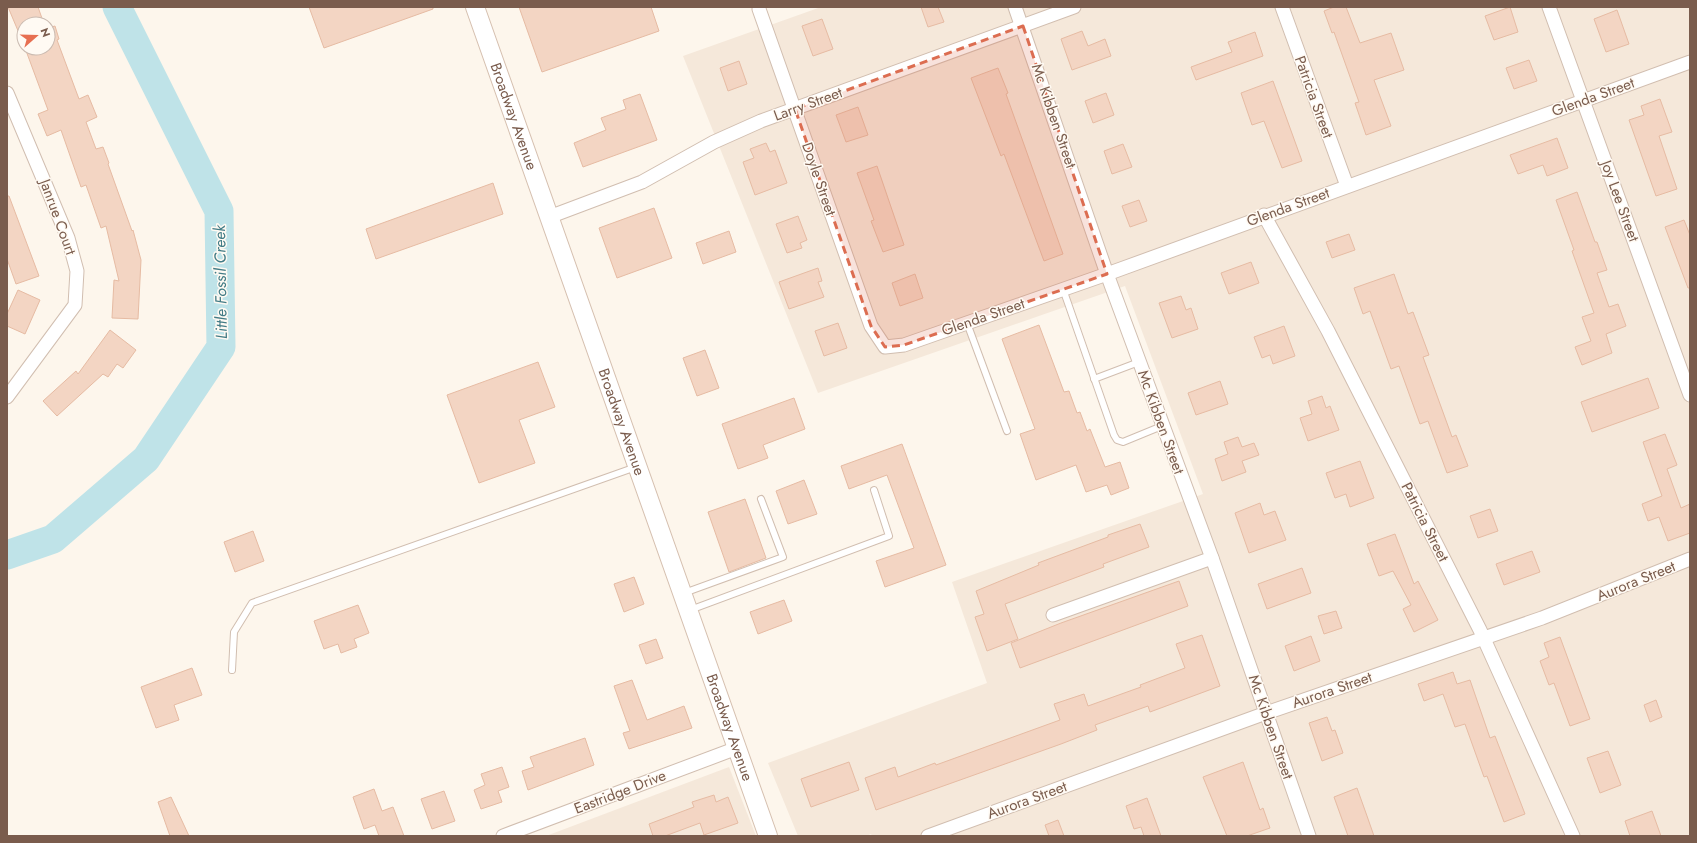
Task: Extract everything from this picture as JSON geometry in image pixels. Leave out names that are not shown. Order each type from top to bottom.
[{"type":"main road","name":"Broadway Avenue","points":[[475,7],[768,836]]},
{"type":"street","name":"Mc Kibben Street","points":[[1015,7],[1023,26],[1107,274],[1212,558],[1309,836]]},
{"type":"street","name":"Larry Street","points":[[549,217],[642,182],[714,142],[761,121],[1074,7]]},
{"type":"street","name":"Patricia Street","points":[[1282,7],[1347,186]]},
{"type":"street","name":"Joy Lee Street","points":[[1549,7],[1690,395]]},
{"type":"street","name":"Doyle Street","points":[[759,9],[871,326],[885,347]]},
{"type":"street","name":"Glenda Street","points":[[885,347],[904,345],[1107,274],[1264,215],[1690,62]]},
{"type":"street","name":"Janrue Court","points":[[7,93],[68,238],[77,271],[75,305],[7,398]]},
{"type":"street","name":"Patricia Street","points":[[1264,215],[1328,331],[1483,637],[1573,836]]},
{"type":"street","points":[[1053,615],[1212,558]]},
{"type":"street","name":"Aurora Street","points":[[928,836],[1266,713],[1483,637],[1542,618],[1690,559]]},
{"type":"street","name":"Eastridge Drive","points":[[503,836],[737,748]]},
{"type":"lane","points":[[1063,289],[1117,440],[1123,442],[1162,426]]},
{"type":"lane","points":[[967,323],[1007,431]]},
{"type":"lane","points":[[1094,379],[1139,362]]},
{"type":"lane","points":[[232,670],[234,632],[252,603],[637,466]]},
{"type":"lane","points":[[688,610],[889,536],[874,490]]},
{"type":"lane","points":[[682,594],[783,557],[761,499]]},
{"type":"highlighted area","points":[[1023,26],[1107,274],[904,345],[885,347],[871,326],[795,109]]},
{"type":"shaded area","points":[[821,7],[1690,7],[1690,836],[872,836],[871,834],[866,836],[798,836],[768,763],[987,683],[952,582],[1203,494],[1125,286],[818,393],[683,56]]},
{"type":"shaded area","points":[[729,767],[756,836],[546,836]]},
{"type":"building","points":[[8,7],[38,7],[41,16],[16,16],[16,26]]},
{"type":"building","points":[[309,7],[433,7],[433,9],[324,48]]},
{"type":"building","points":[[519,7],[651,7],[659,31],[542,72]]},
{"type":"building","points":[[921,7],[938,7],[944,22],[928,27]]},
{"type":"building","points":[[1334,7],[1346,7],[1360,43],[1391,33],[1404,70],[1374,80],[1391,126],[1366,135],[1355,103],[1359,102],[1334,32],[1332,33],[1324,11]]},
{"type":"building","points":[[1510,7],[1518,32],[1494,40],[1485,16]]},
{"type":"building","points":[[1617,10],[1629,44],[1606,52],[1594,19]]},
{"type":"building","points":[[822,19],[833,49],[813,56],[802,26]]},
{"type":"building","points":[[56,29],[59,39],[57,40],[79,99],[88,95],[97,117],[86,122],[96,149],[103,147],[132,231],[133,230],[141,260],[138,319],[112,318],[114,280],[119,281],[106,226],[101,228],[86,185],[81,187],[61,130],[47,136],[38,114],[48,110],[28,56],[56,56]]},
{"type":"building","points":[[1082,31],[1088,46],[1105,39],[1111,56],[1072,70],[1061,39]]},
{"type":"building","points":[[1255,32],[1263,56],[1196,80],[1191,67],[1232,52],[1228,42]]},
{"type":"building","points":[[1529,60],[1537,81],[1514,89],[1506,68]]},
{"type":"building","points":[[739,61],[747,84],[728,91],[720,68]]},
{"type":"building","points":[[998,68],[1063,254],[1044,261],[1004,154],[1001,156],[971,78]]},
{"type":"building","points":[[1273,81],[1302,161],[1282,168],[1264,121],[1252,125],[1241,93]]},
{"type":"building","points":[[1106,93],[1114,115],[1093,123],[1085,101]]},
{"type":"building","points":[[640,94],[657,140],[583,167],[574,143],[606,130],[601,118],[626,109],[623,100]]},
{"type":"building","points":[[1660,99],[1672,132],[1659,136],[1677,189],[1656,196],[1629,120],[1644,115],[1641,106]]},
{"type":"building","points":[[858,107],[868,135],[846,142],[836,115]]},
{"type":"building","points":[[1557,138],[1568,168],[1547,176],[1543,165],[1518,174],[1510,155]]},
{"type":"building","points":[[766,143],[770,152],[775,150],[787,183],[755,195],[743,162],[754,158],[750,149]]},
{"type":"building","points":[[1123,144],[1132,167],[1112,174],[1104,151]]},
{"type":"building","points":[[877,166],[904,245],[883,252],[871,221],[874,220],[857,173]]},
{"type":"building","points":[[493,183],[503,214],[376,259],[366,229]]},
{"type":"building","points":[[1577,192],[1607,270],[1597,273],[1609,307],[1618,304],[1626,326],[1606,334],[1612,353],[1582,365],[1575,347],[1591,341],[1582,317],[1594,313],[1556,200]]},
{"type":"building","points":[[7,196],[9,196],[39,276],[16,284],[7,259]]},
{"type":"building","points":[[1139,200],[1147,221],[1130,227],[1122,206]]},
{"type":"building","points":[[654,208],[672,258],[617,278],[599,228]]},
{"type":"building","points":[[798,216],[807,240],[800,243],[802,248],[787,253],[776,224]]},
{"type":"building","points":[[1684,220],[1690,235],[1690,288],[1688,288],[1665,227]]},
{"type":"building","points":[[729,231],[736,252],[703,264],[696,243]]},
{"type":"building","points":[[1349,234],[1355,250],[1332,258],[1326,242]]},
{"type":"building","points":[[1251,262],[1259,283],[1229,294],[1221,273]]},
{"type":"building","points":[[818,268],[822,281],[818,282],[824,297],[789,309],[779,282]]},
{"type":"building","points":[[915,274],[923,298],[900,306],[892,283]]},
{"type":"building","points":[[1394,274],[1408,314],[1413,312],[1429,355],[1423,357],[1452,437],[1456,435],[1468,466],[1447,473],[1428,421],[1420,424],[1399,366],[1391,369],[1370,311],[1363,314],[1354,288]]},
{"type":"building","points":[[18,290],[40,300],[25,334],[7,326],[7,314]]},
{"type":"building","points":[[1181,296],[1186,310],[1191,308],[1198,329],[1172,338],[1159,303]]},
{"type":"building","points":[[838,323],[847,348],[824,356],[815,331]]},
{"type":"building","points":[[1039,325],[1064,392],[1069,391],[1077,413],[1080,412],[1087,431],[1090,429],[1105,467],[1120,462],[1129,488],[1111,495],[1107,485],[1086,492],[1076,465],[1036,480],[1020,434],[1035,429],[1002,339]]},
{"type":"building","points":[[1284,326],[1295,356],[1273,364],[1270,355],[1262,358],[1254,337]]},
{"type":"building","points":[[110,330],[136,350],[123,368],[117,364],[108,377],[103,374],[57,416],[43,401],[76,371],[78,374]]},
{"type":"building","points":[[705,350],[719,388],[697,396],[683,358]]},
{"type":"building","points":[[538,362],[555,407],[519,420],[535,463],[479,483],[447,395]]},
{"type":"building","points":[[1648,378],[1659,408],[1592,432],[1581,402]]},
{"type":"building","points":[[1220,381],[1228,404],[1196,415],[1188,393]]},
{"type":"building","points":[[1322,396],[1326,408],[1330,406],[1339,430],[1308,441],[1300,418],[1312,414],[1308,401]]},
{"type":"building","points":[[794,398],[805,429],[763,445],[768,458],[738,469],[722,424]]},
{"type":"building","points":[[1665,434],[1677,465],[1667,469],[1681,508],[1690,504],[1690,533],[1668,541],[1659,517],[1648,521],[1642,504],[1662,496],[1643,442]]},
{"type":"building","points":[[1238,437],[1242,447],[1254,443],[1259,455],[1242,461],[1246,472],[1222,481],[1215,459],[1228,454],[1224,442]]},
{"type":"building","points":[[902,444],[946,565],[885,587],[876,561],[914,548],[887,475],[849,489],[841,466]]},
{"type":"building","points":[[1360,461],[1374,498],[1350,507],[1346,494],[1335,498],[1326,473]]},
{"type":"building","points":[[804,480],[817,514],[788,524],[776,491]]},
{"type":"building","points":[[745,499],[766,558],[729,572],[708,512]]},
{"type":"building","points":[[1260,503],[1264,515],[1275,511],[1286,540],[1249,553],[1235,513]]},
{"type":"building","points":[[1490,509],[1498,531],[1478,538],[1470,516]]},
{"type":"building","points":[[1140,524],[1149,547],[1103,564],[1104,567],[1005,604],[1018,639],[987,651],[975,617],[984,614],[976,591],[1039,565],[1038,563]]},
{"type":"building","points":[[253,531],[264,561],[235,572],[224,542]]},
{"type":"building","points":[[1395,534],[1414,584],[1418,581],[1438,620],[1414,632],[1403,609],[1411,605],[1393,571],[1379,576],[1367,544]]},
{"type":"building","points":[[1532,551],[1540,572],[1504,585],[1496,564]]},
{"type":"building","points":[[1302,568],[1311,593],[1267,609],[1258,584]]},
{"type":"building","points":[[634,577],[644,604],[624,612],[614,584]]},
{"type":"building","points":[[1179,581],[1188,606],[1020,668],[1011,643],[1061,623]]},
{"type":"building","points":[[784,600],[792,621],[758,634],[750,612]]},
{"type":"building","points":[[358,605],[369,633],[354,639],[357,647],[341,653],[338,644],[324,649],[314,621]]},
{"type":"building","points":[[1336,611],[1342,628],[1324,634],[1318,616]]},
{"type":"building","points":[[1202,635],[1220,686],[1150,712],[1148,706],[1095,725],[1097,730],[1061,744],[876,810],[865,778],[895,767],[898,777],[935,763],[936,765],[1060,720],[1054,704],[1084,694],[1088,706],[1141,687],[1140,685],[1185,668],[1176,644]]},
{"type":"building","points":[[1311,636],[1320,661],[1294,671],[1285,646]]},
{"type":"building","points":[[1560,637],[1590,719],[1570,726],[1554,683],[1549,685],[1540,661],[1549,657],[1544,643]]},
{"type":"building","points":[[656,639],[663,658],[646,664],[639,645]]},
{"type":"building","points":[[192,668],[202,695],[174,705],[179,720],[156,728],[141,687]]},
{"type":"building","points":[[1453,672],[1457,684],[1470,680],[1490,738],[1495,736],[1525,814],[1504,822],[1487,776],[1484,777],[1465,724],[1455,727],[1443,694],[1424,701],[1418,684]]},
{"type":"building","points":[[632,680],[647,720],[684,706],[692,728],[629,749],[623,733],[630,731],[614,686]]},
{"type":"building","points":[[1656,700],[1662,717],[1650,722],[1644,705]]},
{"type":"building","points":[[1327,717],[1332,731],[1335,730],[1343,753],[1322,761],[1309,723]]},
{"type":"building","points":[[585,738],[594,765],[528,790],[522,771],[534,767],[530,757]]},
{"type":"building","points":[[1608,751],[1621,785],[1600,793],[1587,758]]},
{"type":"building","points":[[849,762],[859,790],[811,807],[801,779]]},
{"type":"building","points":[[1243,762],[1260,810],[1263,808],[1270,828],[1247,836],[1227,836],[1203,777]]},
{"type":"building","points":[[502,767],[509,787],[498,791],[502,802],[481,809],[474,790],[485,785],[481,774]]},
{"type":"building","points":[[1357,788],[1374,836],[1348,836],[1334,797]]},
{"type":"building","points":[[374,789],[382,811],[393,807],[404,836],[379,836],[375,825],[364,829],[353,797]]},
{"type":"building","points":[[444,791],[455,821],[432,829],[421,799]]},
{"type":"building","points":[[714,795],[716,802],[728,797],[738,823],[704,835],[700,823],[665,836],[653,836],[649,824],[694,807],[692,802]]},
{"type":"building","points":[[171,797],[189,836],[170,836],[158,802]]},
{"type":"building","points":[[1147,798],[1161,836],[1144,836],[1141,827],[1134,829],[1126,806]]},
{"type":"building","points":[[1652,811],[1661,836],[1630,836],[1625,821]]},
{"type":"building","points":[[1058,820],[1064,836],[1049,836],[1045,825]]},
{"type":"waterway","name":"Little Fossil Creek","points":[[7,555],[53,539],[146,459],[221,347],[219,211],[117,7]]}]
